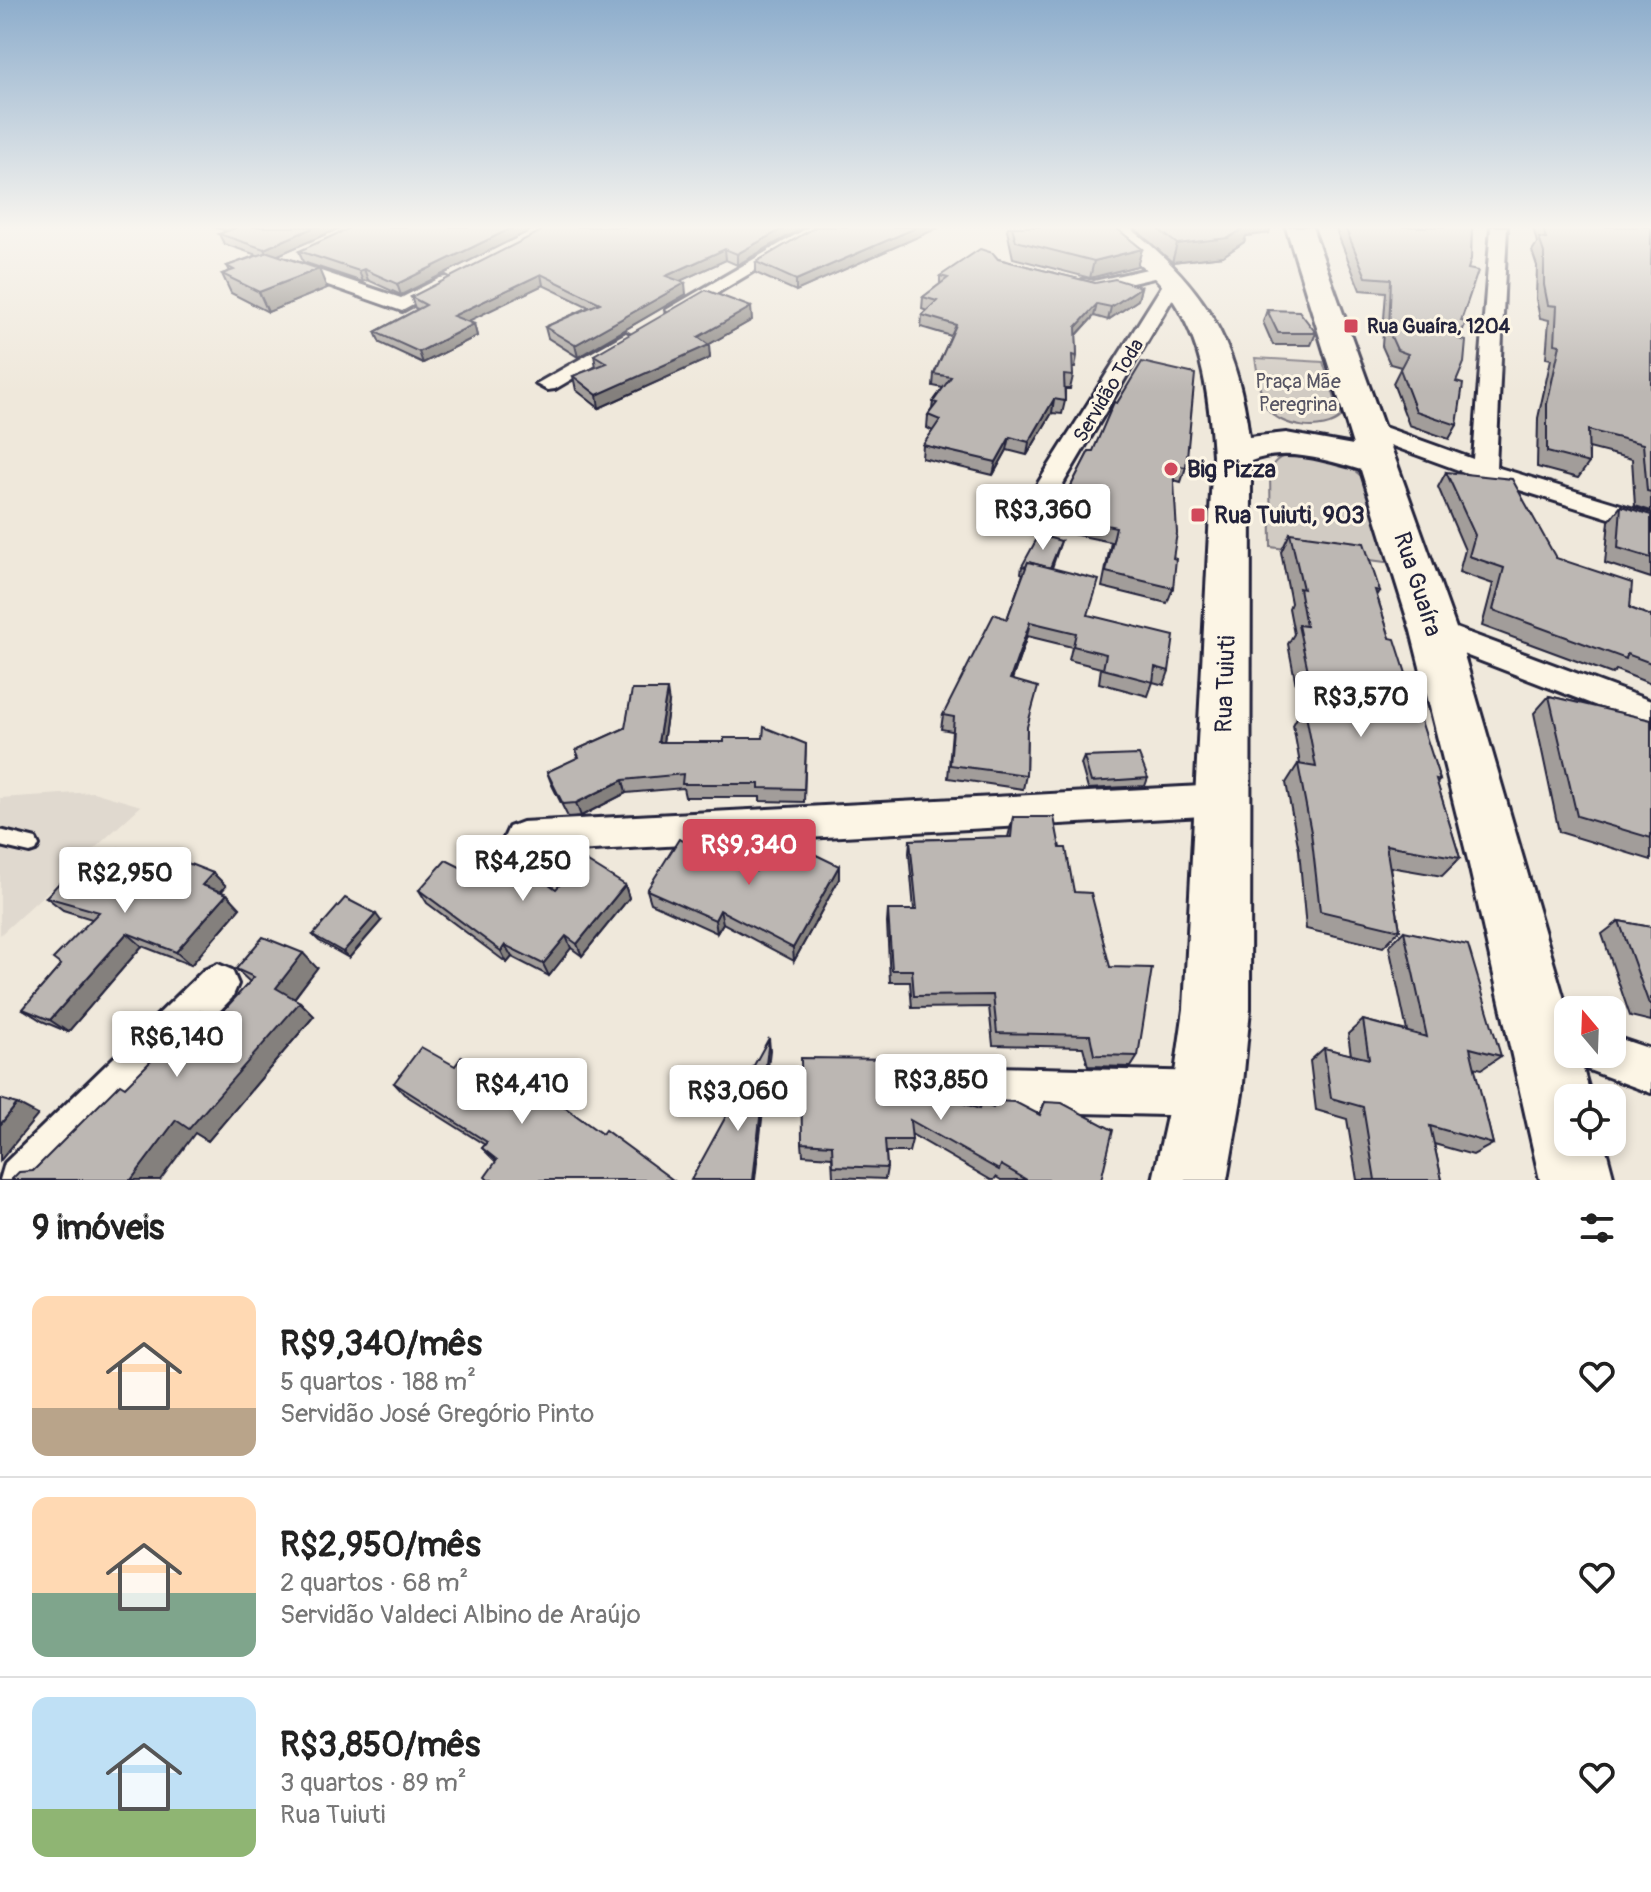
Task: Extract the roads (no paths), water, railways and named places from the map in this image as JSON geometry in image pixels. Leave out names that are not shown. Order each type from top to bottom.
[{"type":"main road","name":"Rua Tuiuti","points":[[1174,282],[1217,353],[1230,430],[1217,1009],[1207,1094],[1190,1180]]},
{"type":"main road","name":"Rua Guaíra","points":[[1317,282],[1434,631],[1554,1035]]},
{"type":"main road","points":[[1230,430],[1246,447],[1287,443],[1333,450],[1371,445]]},
{"type":"main road","name":"Rua Guaíra","points":[[1560,1068],[1577,1180]]},
{"type":"street","points":[[336,282],[402,305],[446,282]]},
{"type":"street","points":[[547,384],[724,282]]},
{"type":"street","points":[[1074,282],[1093,287],[1125,282]]},
{"type":"street","name":"Servidão Toda","points":[[1041,499],[1166,282]]},
{"type":"street","points":[[1484,471],[1496,282]]},
{"type":"street","points":[[1371,445],[1413,459],[1484,471]]},
{"type":"street","points":[[1371,445],[1484,471],[1651,523]]},
{"type":"street","points":[[1434,631],[1651,714]]},
{"type":"street","points":[[522,838],[1221,800]]},
{"type":"street","points":[[22,1180],[218,984]]},
{"type":"street","points":[[1626,1062],[1651,1071]]},
{"type":"street","points":[[951,1088],[1207,1094]]},
{"type":"lane","points":[[0,838],[30,845]]},
{"type":"place","name":"Rua Guaíra, 1204","points":[[1351,326]]},
{"type":"place","name":"Big Pizza","points":[[1171,469]]},
{"type":"place","name":"Rua Tuiuti, 903","points":[[1198,515]]},
{"type":"park label","name":"Praça Mãe Peregrina","points":[[1298,392]]}]
